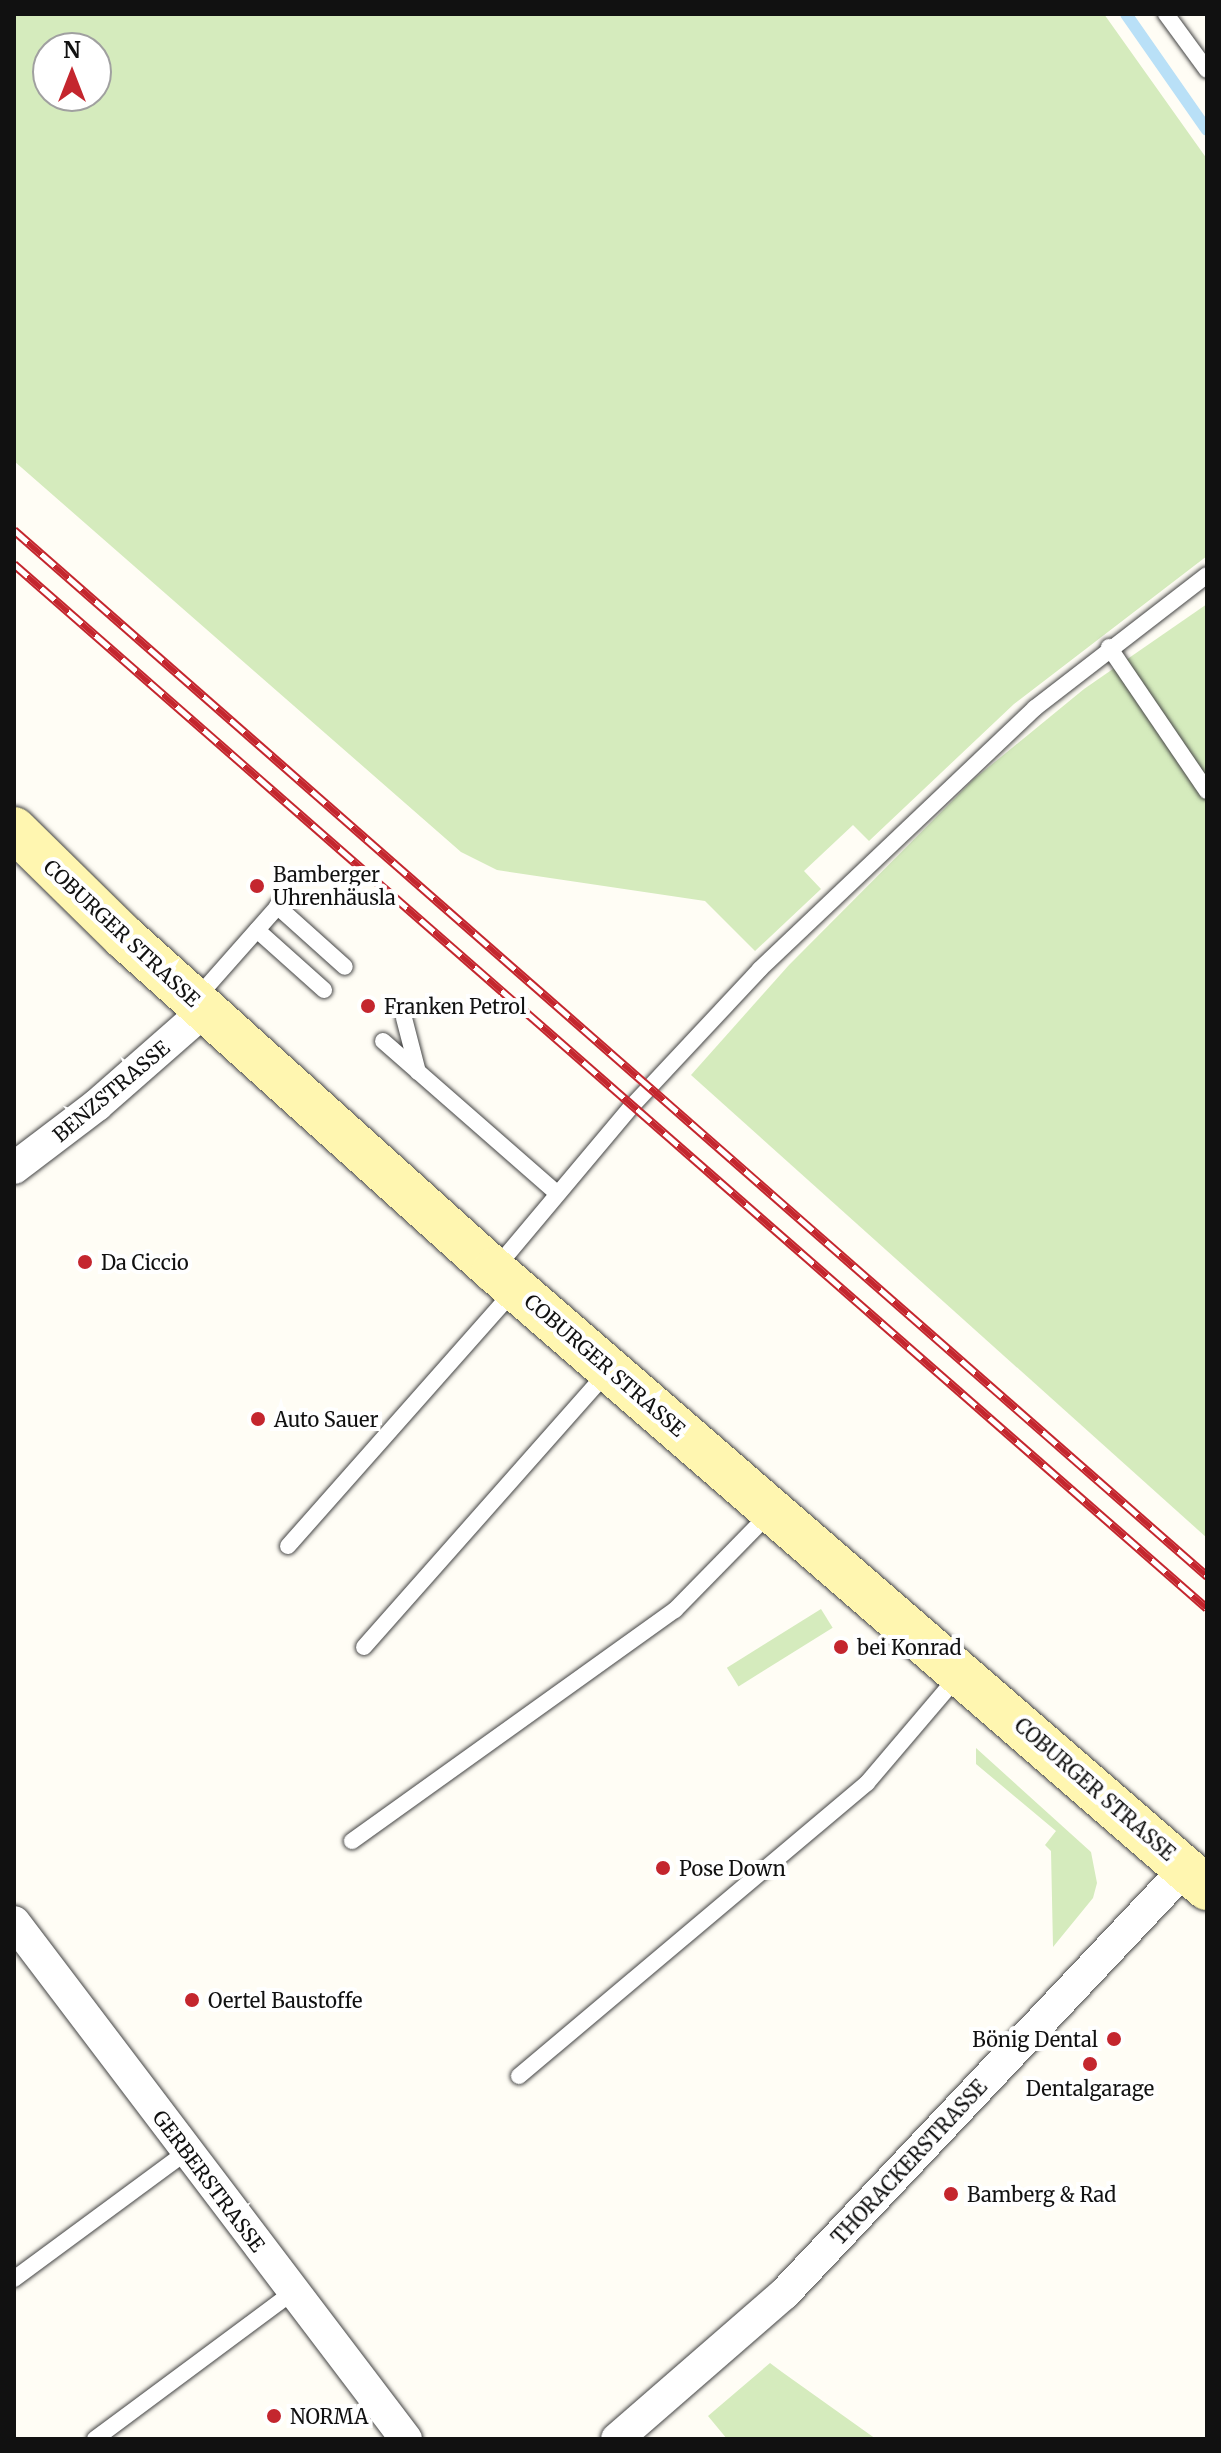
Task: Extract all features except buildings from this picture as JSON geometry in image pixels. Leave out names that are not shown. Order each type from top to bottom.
[{"type":"street","name":"COBURGER STRASSE","points":[[14,829],[199,1006],[505,1279],[962,1671],[1196,1879]]},
{"type":"street","name":"BENZSTRASSE","points":[[14,1168],[97,1105],[199,1006]]},
{"type":"street","name":"THORACKERSTRASSE","points":[[617,2439],[784,2294],[1196,1879]]},
{"type":"street","name":"GERBERSTRASSE","points":[[14,1922],[406,2439]]},
{"type":"lane","points":[[1166,14],[1207,70]]},
{"type":"lane","points":[[288,1546],[505,1279],[558,1194],[760,969],[963,773],[1109,647],[1207,575]]},
{"type":"lane","points":[[1109,647],[1207,791]]},
{"type":"lane","points":[[199,1006],[282,902],[345,967]]},
{"type":"lane","points":[[257,930],[324,990]]},
{"type":"lane","points":[[404,1018],[418,1072]]},
{"type":"lane","points":[[383,1041],[558,1194]]},
{"type":"lane","points":[[364,1647],[610,1369]]},
{"type":"lane","points":[[352,1841],[675,1610],[773,1509]]},
{"type":"lane","points":[[519,2076],[867,1783],[962,1671]]},
{"type":"lane","points":[[14,2279],[186,2152]]},
{"type":"lane","points":[[95,2439],[294,2291]]},
{"type":"green space","points":[[14,14],[1104,14],[1207,159],[1207,556],[1014,704],[869,841],[853,825],[804,871],[821,889],[755,951],[705,901],[497,870],[461,852],[14,461]]},
{"type":"green space","points":[[1207,604],[1207,1538],[691,1075],[789,965],[974,779],[1084,689]]},
{"type":"green space","points":[[821,1609],[833,1628],[739,1686],[727,1668]]},
{"type":"green space","points":[[976,1748],[1091,1852],[1097,1883],[1093,1898],[1053,1947],[1051,1851],[1045,1845],[1056,1831],[976,1764]]},
{"type":"green space","points":[[770,2363],[876,2439],[727,2439],[708,2416]]},
{"type":"waterway","points":[[1126,14],[1207,130]]},
{"type":"railway","points":[[14,530],[1207,1576]]},
{"type":"railway","points":[[14,564],[1207,1608]]},
{"type":"place","name":"Bamberger Uhrenhäusla","points":[[257,886]]},
{"type":"place","name":"Franken Petrol","points":[[368,1006]]},
{"type":"place","name":"Da Ciccio","points":[[85,1262]]},
{"type":"place","name":"Auto Sauer","points":[[258,1419]]},
{"type":"place","name":"bei Konrad","points":[[841,1647]]},
{"type":"place","name":"Pose Down","points":[[663,1868]]},
{"type":"place","name":"Oertel Baustoffe","points":[[192,2000]]},
{"type":"place","name":"Bönig Dental","points":[[1114,2039]]},
{"type":"place","name":"Dentalgarage","points":[[1090,2064]]},
{"type":"place","name":"Bamberg & Rad","points":[[951,2194]]},
{"type":"place","name":"NORMA","points":[[274,2416]]}]
